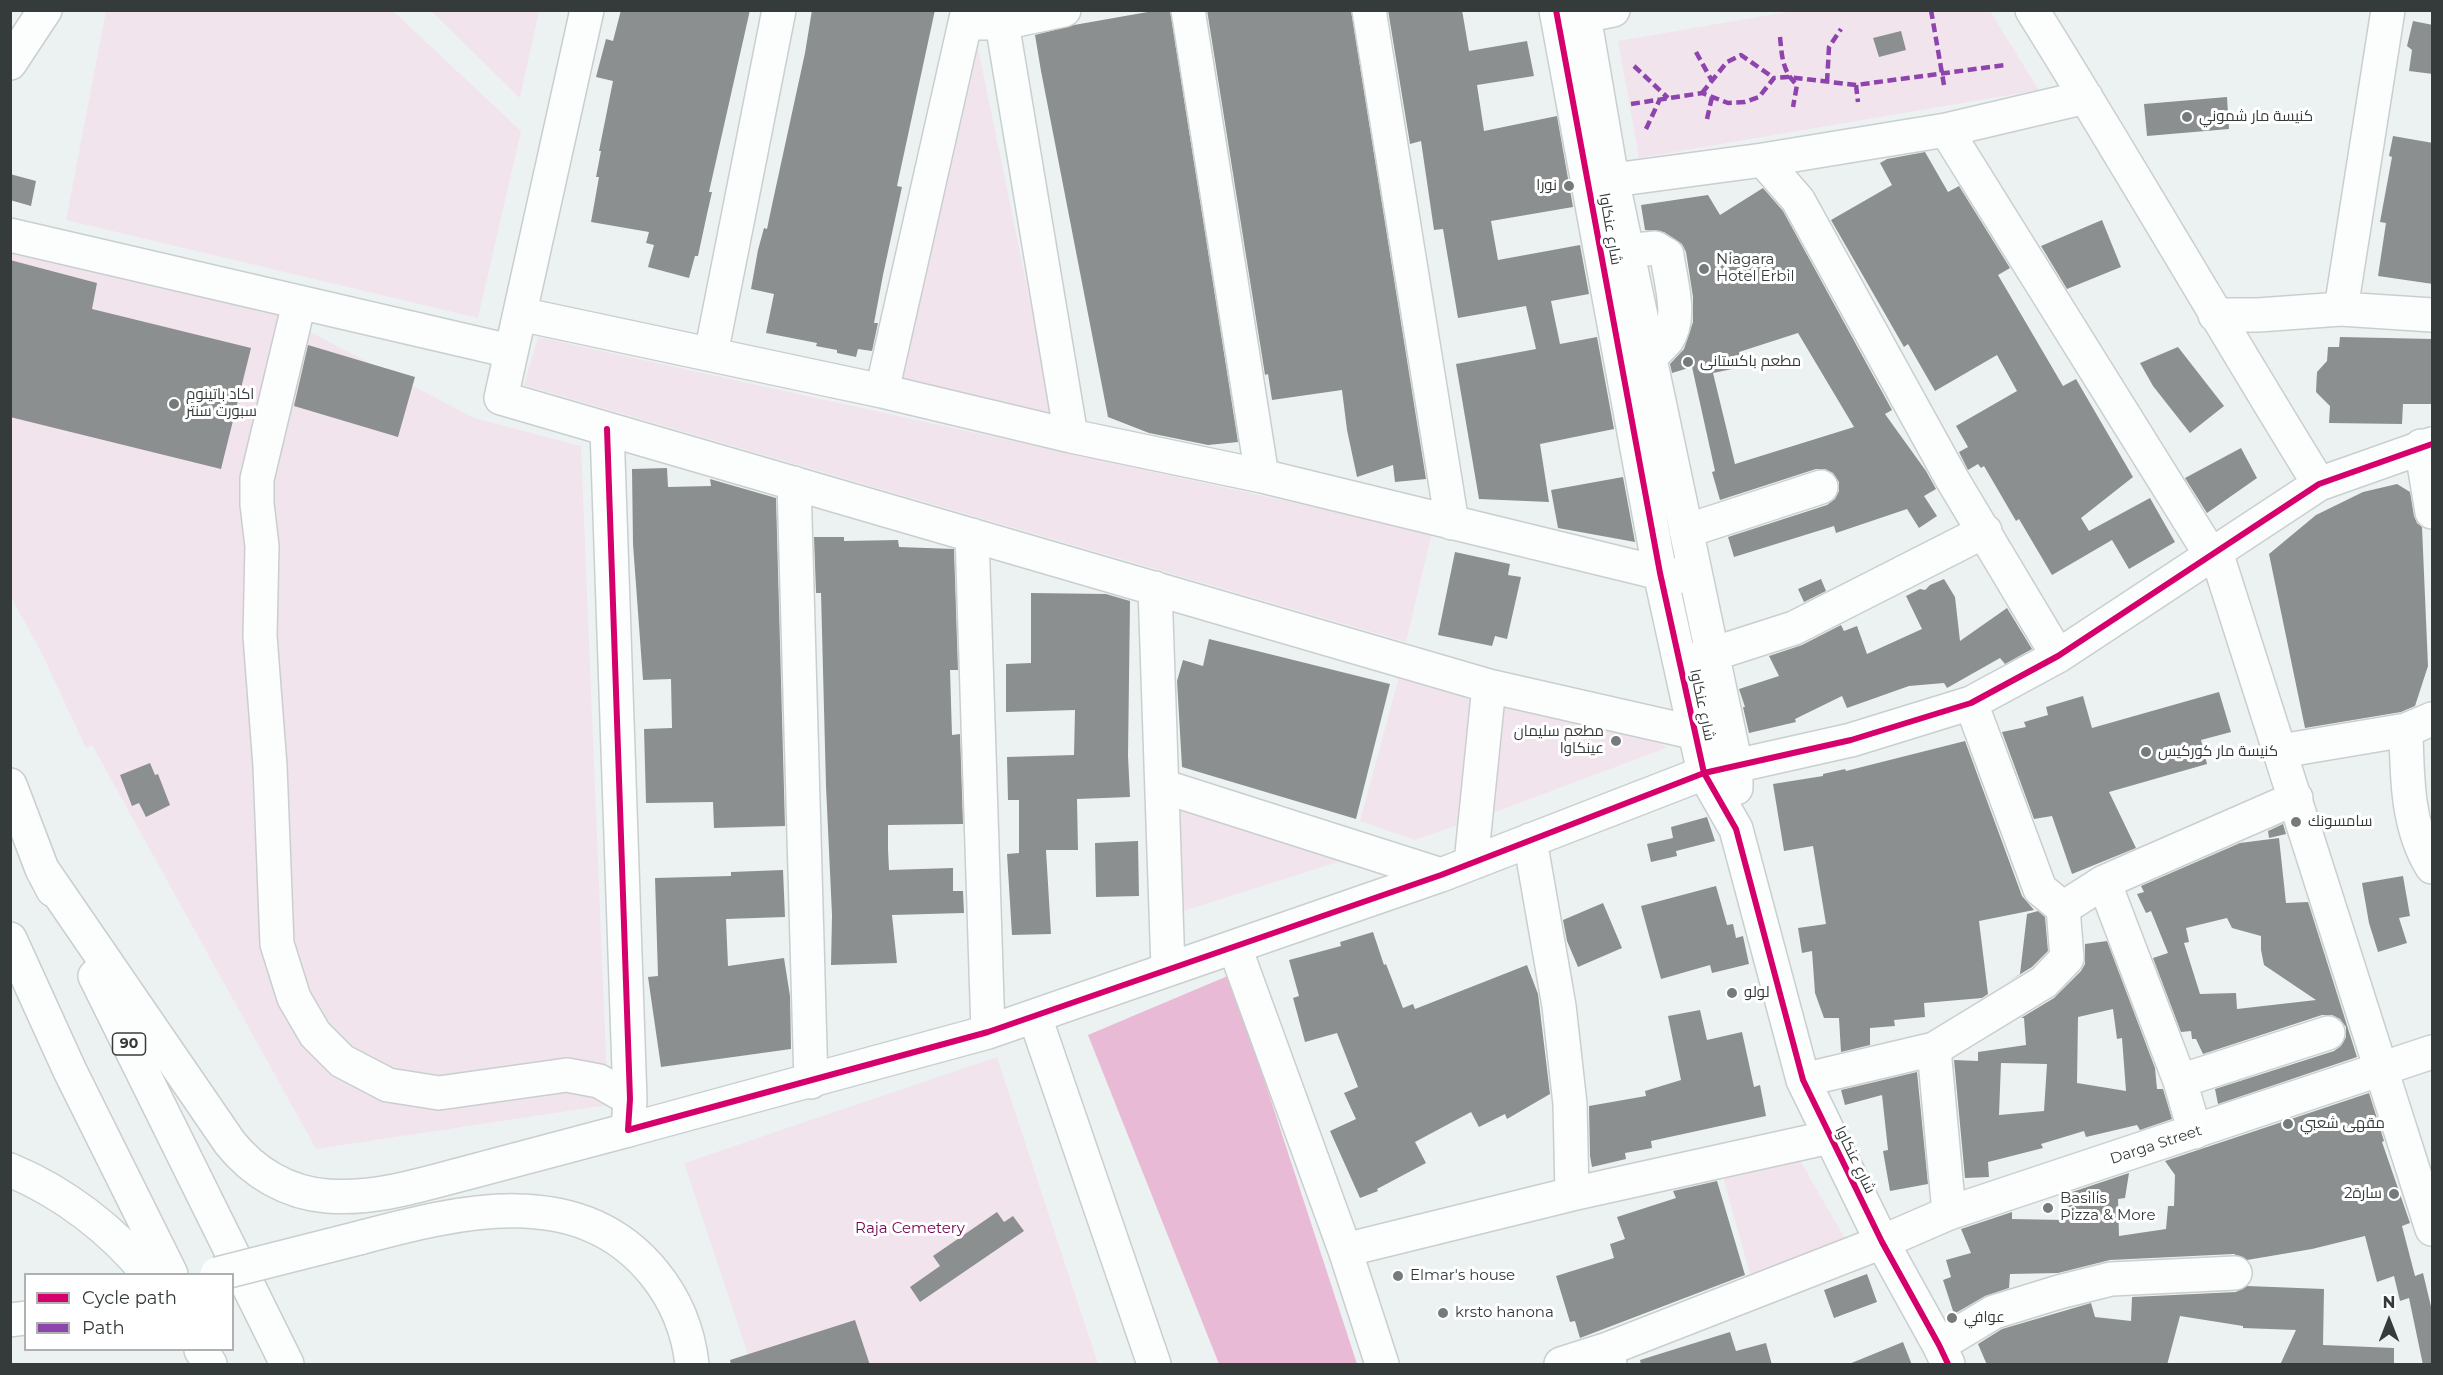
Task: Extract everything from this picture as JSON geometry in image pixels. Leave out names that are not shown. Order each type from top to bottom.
[{"type":"main road","points":[[10,63],[45,10]]},
{"type":"main road","points":[[587,10],[501,398],[1489,686],[1696,733]]},
{"type":"main road","points":[[711,354],[779,10]]},
{"type":"main road","points":[[882,391],[967,16],[1002,22],[1064,10]]},
{"type":"main road","points":[[1188,10],[1262,476]]},
{"type":"main road","points":[[1369,10],[1452,522]]},
{"type":"main road","points":[[2032,10],[2319,484]]},
{"type":"main road","points":[[2341,309],[2388,10]]},
{"type":"main road","name":"شارع عنكاوا","points":[[1579,13],[1601,181],[1660,573],[1704,773],[1736,829],[1803,1080],[1882,1242],[1944,1355]]},
{"type":"main road","points":[[1002,22],[1071,436]]},
{"type":"main road","points":[[1601,181],[1763,160],[1947,130],[2086,97]]},
{"type":"main road","points":[[1947,130],[2213,554],[2281,751],[2432,1224]]},
{"type":"main road","points":[[1763,160],[1798,200],[1952,479],[2058,656]]},
{"type":"main road","name":"شارع عنكاوا","points":[[1601,181],[1627,250],[1736,766],[1736,829]]},
{"type":"main road","points":[[10,235],[510,351]]},
{"type":"main road","points":[[299,303],[257,479],[257,504],[262,546],[260,636],[270,766],[277,944],[294,998],[315,1034],[342,1061],[388,1084],[439,1093],[567,1075],[599,1081],[629,1114]]},
{"type":"main road","points":[[2215,315],[2258,315],[2341,309],[2433,315]]},
{"type":"main road","points":[[520,314],[882,391],[1071,436],[1262,476],[1660,573],[1696,578]]},
{"type":"main road","points":[[608,429],[629,1114]]},
{"type":"main road","points":[[42,869],[246,1163],[278,1182],[326,1196],[363,1195],[406,1188],[629,1114],[811,1082],[988,1032],[1441,875],[1704,773],[1851,740],[1971,703],[2058,656],[2319,484],[2427,445],[2433,512]]},
{"type":"main road","points":[[794,483],[811,1082]]},
{"type":"main road","points":[[1686,531],[1821,487]]},
{"type":"main road","points":[[1681,664],[1794,628],[1985,531]]},
{"type":"main road","points":[[972,535],[988,1032]]},
{"type":"main road","points":[[1155,588],[1168,969]]},
{"type":"main road","points":[[1471,863],[1489,686]]},
{"type":"main road","points":[[1803,1080],[1934,1049],[2044,982],[2067,958],[2063,908],[2040,889],[1971,703]]},
{"type":"main road","points":[[2281,751],[2419,725],[2408,789],[2413,822],[2423,851],[2433,867]]},
{"type":"main road","name":"90","points":[[10,785],[42,869],[287,1365]]},
{"type":"main road","points":[[1162,786],[1441,875]]},
{"type":"main road","points":[[2063,908],[2104,882],[2296,798]]},
{"type":"main road","points":[[1530,840],[1559,1006],[1570,1104],[1572,1194]]},
{"type":"main road","points":[[2104,882],[2181,1081],[2195,1132]]},
{"type":"main road","points":[[10,939],[70,1071],[170,1273]]},
{"type":"main road","points":[[1235,948],[1346,1250],[1382,1365]]},
{"type":"main road","points":[[1035,1017],[1154,1365]]},
{"type":"main road","points":[[2181,1081],[2328,1033]]},
{"type":"main road","points":[[1934,1049],[1949,1213]]},
{"type":"main road","name":"Darga Street","points":[[1561,1365],[1607,1357],[1949,1213],[2433,1052]]},
{"type":"main road","points":[[1346,1250],[1572,1194],[1830,1137]]},
{"type":"main road","points":[[10,1170],[60,1196],[96,1222],[123,1246],[146,1273]]},
{"type":"main road","points":[[225,1273],[412,1224],[487,1211],[549,1213],[579,1220],[625,1244],[646,1263],[665,1286],[678,1307],[686,1330],[692,1365]]},
{"type":"main road","points":[[1944,1355],[1994,1312],[2059,1292],[2111,1279],[2235,1273]]},
{"type":"main road","points":[[256,1300],[302,1365]]},
{"type":"main road","points":[[202,1351],[210,1365]]},
{"type":"main road","points":[[209,1351],[216,1365]]},
{"type":"green space","points":[[106,11],[393,11],[521,131],[478,318],[66,220]]},
{"type":"green space","points":[[431,11],[539,11],[520,98]]},
{"type":"green space","points":[[1793,11],[1990,11],[2039,90],[1639,158],[1618,41]]},
{"type":"green space","points":[[978,48],[1054,418],[901,382]]},
{"type":"green space","points":[[10,248],[272,307],[314,334],[474,418],[581,446],[608,1105],[316,1149],[92,745],[86,748],[41,652],[11,597]]},
{"type":"green space","points":[[538,337],[1432,533],[1406,642],[524,385]]},
{"type":"green space","points":[[1400,673],[1488,697],[1458,825],[1415,840],[1360,821]]},
{"type":"green space","points":[[1500,702],[1653,734],[1666,748],[1487,815]]},
{"type":"green space","points":[[1178,807],[1351,858],[1180,912]]},
{"type":"green space","name":"Raja Cemetery","points":[[997,1057],[1098,1364],[751,1364],[684,1163]]},
{"type":"green space","points":[[1795,1152],[1850,1247],[1753,1285],[1723,1177]]},
{"type":"shaded area","points":[[1230,975],[1357,1364],[1219,1364],[1088,1035]]},
{"type":"building","points":[[621,10],[750,10],[709,192],[712,192],[698,256],[695,256],[689,278],[648,267],[654,245],[646,243],[649,232],[591,222],[599,177],[596,177],[601,151],[599,151],[613,81],[596,77],[606,39],[613,41]]},
{"type":"building","points":[[812,10],[935,10],[897,186],[902,187],[874,323],[878,323],[872,351],[858,349],[856,357],[816,346],[817,343],[766,333],[774,294],[751,289],[758,250],[764,228],[767,229]]},
{"type":"building","points":[[1170,10],[1238,442],[1208,445],[1149,433],[1108,417],[1041,71],[1035,35],[1074,25]]},
{"type":"building","points":[[1207,10],[1351,10],[1426,479],[1395,482],[1393,465],[1357,477],[1347,430],[1342,390],[1272,400],[1268,374],[1265,375]]},
{"type":"building","points":[[1388,10],[1462,10],[1469,51],[1527,41],[1534,76],[1477,85],[1484,131],[1557,116],[1573,207],[1491,221],[1498,260],[1580,245],[1589,294],[1551,301],[1560,344],[1597,337],[1614,429],[1540,444],[1549,502],[1479,499],[1456,364],[1536,349],[1526,306],[1458,318],[1443,229],[1434,230],[1421,141],[1410,144]]},
{"type":"building","points":[[2413,21],[2433,25],[2433,74],[2409,71],[2412,50],[2407,46]]},
{"type":"building","points":[[1901,31],[1906,50],[1879,57],[1873,38]]},
{"type":"building","name":"كنيسة مار شموني","points":[[2227,97],[2229,129],[2147,136],[2144,104]]},
{"type":"building","points":[[2393,136],[2433,143],[2433,284],[2378,276],[2386,223],[2380,222],[2392,157],[2389,156]]},
{"type":"building","points":[[1925,152],[1948,192],[1959,186],[2010,268],[1998,275],[2063,386],[2076,379],[2133,477],[2081,518],[2089,531],[2150,498],[2175,542],[2129,569],[2112,540],[2052,575],[2019,519],[2016,521],[1984,466],[1981,468],[1978,464],[1968,470],[1959,452],[1968,447],[1956,426],[2017,391],[1997,355],[1935,391],[1908,344],[1904,347],[1831,220],[1892,185],[1880,163],[1887,159]]},
{"type":"building","points":[[10,174],[36,181],[31,206],[10,200]]},
{"type":"building","points":[[1763,188],[1783,211],[1892,410],[1885,414],[1926,471],[1936,489],[1924,496],[1937,516],[1919,528],[1907,509],[1836,533],[1834,526],[1734,557],[1728,537],[1827,505],[1835,499],[1839,491],[1839,482],[1833,473],[1825,469],[1816,469],[1720,500],[1712,472],[1715,471],[1692,367],[1672,373],[1670,364],[1684,349],[1693,322],[1693,297],[1686,252],[1682,244],[1664,232],[1645,230],[1641,205],[1708,195],[1720,215]],"holes":[[[1798,333],[1854,427],[1735,464],[1713,373],[1742,367],[1739,352]]]},
{"type":"building","points":[[2102,220],[2121,267],[2067,289],[2041,246]]},
{"type":"building","points":[[10,260],[97,283],[92,309],[251,348],[221,469],[10,417]]},
{"type":"building","points":[[2340,337],[2433,339],[2433,404],[2403,404],[2402,424],[2329,423],[2330,406],[2316,392],[2317,372],[2327,361],[2328,347],[2339,347]]},
{"type":"building","points":[[308,345],[415,377],[398,437],[294,406]]},
{"type":"building","points":[[2178,347],[2224,406],[2190,433],[2153,386],[2140,363]]},
{"type":"building","points":[[2241,448],[2257,478],[2207,513],[2185,478]]},
{"type":"building","points":[[667,468],[668,487],[711,486],[710,479],[776,498],[785,826],[714,828],[713,802],[646,803],[644,729],[672,728],[671,679],[643,680],[633,544],[632,469]]},
{"type":"building","points":[[1623,477],[1635,542],[1558,528],[1551,490]]},
{"type":"building","points":[[2397,484],[2410,492],[2414,516],[2422,527],[2428,666],[2415,706],[2401,712],[2305,728],[2269,554],[2316,515],[2363,492]]},
{"type":"building","points":[[814,537],[844,537],[844,541],[898,540],[899,547],[954,549],[958,670],[950,670],[952,735],[960,734],[963,824],[888,825],[888,849],[889,870],[953,868],[953,891],[963,891],[964,913],[892,915],[897,963],[831,965],[832,915],[821,593],[816,593]]},
{"type":"building","points":[[1455,552],[1510,564],[1508,575],[1521,577],[1507,639],[1495,636],[1492,646],[1438,635]]},
{"type":"building","points":[[1821,579],[1826,591],[1804,602],[1798,589]]},
{"type":"building","points":[[1944,579],[1955,597],[1960,641],[2007,608],[2032,649],[2005,664],[2000,658],[1947,688],[1944,683],[1909,686],[1847,708],[1842,696],[1795,719],[1796,722],[1749,733],[1743,707],[1745,707],[1739,689],[1779,676],[1769,656],[1802,645],[1841,625],[1844,631],[1857,626],[1867,654],[1922,629],[1906,596],[1920,589],[1925,590],[1930,585]]},
{"type":"building","points":[[1031,593],[1106,594],[1130,601],[1128,756],[1130,797],[1077,799],[1078,850],[1046,850],[1051,934],[1012,935],[1007,854],[1019,853],[1019,800],[1008,800],[1007,757],[1074,755],[1075,710],[1006,712],[1006,664],[1031,663]]},
{"type":"building","points":[[1209,639],[1390,684],[1356,819],[1182,767],[1177,681],[1183,660],[1203,666]]},
{"type":"building","points":[[2219,692],[2231,732],[2201,740],[2207,764],[2109,792],[2136,848],[2072,874],[2052,816],[2034,819],[2002,732],[2026,727],[2024,722],[2048,715],[2046,707],[2083,696],[2092,728]]},
{"type":"building","points":[[1965,741],[2022,896],[2034,910],[1979,921],[1988,994],[1982,998],[1924,1003],[1925,1017],[1894,1020],[1895,1026],[1870,1028],[1870,1045],[1841,1052],[1839,1018],[1824,1018],[1815,993],[1812,951],[1802,953],[1798,928],[1826,924],[1813,846],[1784,851],[1773,784],[1823,776],[1823,774],[1845,769],[1846,771]]},
{"type":"building","points":[[150,763],[155,775],[158,774],[170,805],[146,817],[139,803],[132,806],[120,775]]},
{"type":"building","points":[[1707,817],[1715,841],[1676,851],[1677,856],[1651,862],[1647,844],[1673,838],[1671,827]]},
{"type":"building","points":[[2283,824],[2286,834],[2269,838],[2268,831]]},
{"type":"building","points":[[2279,838],[2286,903],[2308,902],[2357,1057],[2218,1104],[2215,1089],[2334,1051],[2341,1046],[2346,1037],[2346,1027],[2340,1019],[2332,1015],[2322,1015],[2203,1054],[2196,1039],[2192,1039],[2191,1031],[2181,1032],[2153,958],[2168,953],[2151,911],[2146,913],[2137,894],[2144,892],[2141,886],[2240,843]],"holes":[[[2227,918],[2232,928],[2261,936],[2264,965],[2316,1000],[2237,1009],[2236,993],[2200,994],[2184,943],[2189,942],[2186,928]]]},
{"type":"building","points":[[1138,841],[1139,896],[1096,897],[1095,843]]},
{"type":"building","points":[[783,870],[785,917],[726,919],[728,966],[784,958],[790,996],[791,1049],[661,1067],[648,977],[658,976],[655,878],[731,876],[731,872]]},
{"type":"building","points":[[2403,876],[2410,916],[2399,918],[2407,943],[2378,952],[2369,923],[2362,883]]},
{"type":"building","points":[[1716,886],[1727,925],[1733,924],[1736,938],[1743,936],[1749,964],[1712,973],[1710,965],[1661,979],[1641,906]]},
{"type":"building","points":[[1603,903],[1622,948],[1578,967],[1567,941],[1563,920]]},
{"type":"building","points":[[2038,911],[2045,917],[2048,951],[2032,967],[2006,983],[2020,974],[2027,914]]},
{"type":"building","points":[[1373,932],[1384,965],[1386,964],[1403,1008],[1413,1004],[1415,1009],[1527,965],[1538,994],[1550,1094],[1507,1119],[1505,1114],[1479,1127],[1471,1112],[1415,1142],[1426,1163],[1377,1189],[1378,1191],[1360,1198],[1330,1131],[1356,1119],[1344,1093],[1358,1087],[1337,1033],[1305,1042],[1293,998],[1299,996],[1289,960],[1341,946],[1340,942]]},
{"type":"building","points":[[2107,941],[2155,1068],[2157,1089],[2163,1089],[2172,1119],[2140,1130],[2137,1125],[2086,1137],[2084,1131],[2041,1144],[2043,1148],[1988,1162],[1989,1177],[1965,1178],[1954,1060],[1978,1061],[1978,1052],[2026,1045],[2024,1018],[2021,1018],[2054,998],[2081,971],[2085,964],[2085,944]],"holes":[[[2113,1009],[2117,1039],[2122,1038],[2126,1091],[2077,1083],[2078,1017]],[[2001,1063],[2047,1064],[2044,1111],[1999,1115]]]},
{"type":"building","points":[[1700,1010],[1707,1040],[1742,1032],[1754,1087],[1760,1085],[1766,1116],[1651,1141],[1652,1148],[1625,1153],[1626,1159],[1592,1167],[1589,1106],[1646,1096],[1645,1091],[1681,1080],[1668,1016]]},
{"type":"building","points":[[1917,1072],[1928,1184],[1890,1191],[1883,1151],[1888,1150],[1882,1095],[1845,1105],[1841,1090]]},
{"type":"building","points":[[2369,1093],[2384,1141],[2382,1142],[2410,1223],[2402,1226],[2415,1276],[2423,1273],[2433,1315],[2433,1365],[2423,1365],[2409,1298],[2400,1301],[2394,1276],[2377,1282],[2365,1236],[2312,1249],[2247,1260],[2234,1254],[2110,1260],[2058,1273],[2010,1274],[2009,1288],[1985,1296],[1954,1314],[1943,1280],[1951,1277],[1946,1260],[1971,1253],[1961,1229],[2012,1212],[2012,1219],[2064,1220],[2066,1194],[2129,1173],[2125,1198],[2118,1199],[2119,1236],[2166,1229],[2168,1206],[2174,1206],[2175,1175],[2165,1161]]},
{"type":"building","points":[[1717,1181],[1745,1275],[1580,1338],[1575,1321],[1570,1322],[1556,1276],[1614,1258],[1610,1244],[1625,1239],[1617,1217],[1676,1198],[1673,1191]]},
{"type":"building","points":[[997,1212],[1004,1222],[1013,1216],[1024,1231],[920,1302],[910,1287],[940,1266],[933,1256]]},
{"type":"building","points":[[1867,1274],[1877,1302],[1834,1318],[1824,1290]]},
{"type":"building","points":[[2247,1286],[2324,1289],[2323,1345],[2394,1348],[2394,1365],[2280,1365],[2296,1330],[2243,1328],[2243,1326],[2180,1316],[2167,1365],[1987,1365],[1978,1344],[2002,1329],[2091,1303],[2095,1317],[2131,1321],[2132,1297],[2236,1292]]},
{"type":"building","points":[[855,1320],[870,1365],[731,1365],[730,1360]]},
{"type":"building","points":[[1730,1332],[1736,1351],[1766,1343],[1772,1365],[1641,1365],[1640,1360]]},
{"type":"building","points":[[1903,1342],[1912,1365],[1849,1365],[1849,1364]]},
{"type":"marked path","points":[[1931,10],[1944,85]]},
{"type":"marked path","points":[[1827,82],[1829,47],[1841,29]]},
{"type":"marked path","points":[[1780,37],[1786,69],[1797,85],[1793,107]]},
{"type":"marked path","points":[[1696,52],[1712,81]]},
{"type":"marked path","points":[[1702,93],[1727,62],[1741,55],[1774,78]]},
{"type":"marked path","points":[[1631,104],[1702,93],[1728,103],[1745,102],[1759,97],[1774,78],[1788,77],[1856,85],[2005,65]]},
{"type":"marked path","points":[[1634,66],[1668,98]]},
{"type":"marked path","points":[[1856,85],[1858,102]]},
{"type":"marked path","points":[[1707,119],[1712,97]]},
{"type":"marked path","points":[[1646,129],[1660,99]]},
{"type":"cycle path","points":[[1556,10],[1660,573],[1704,773],[1736,829],[1803,1080],[1882,1242],[1948,1364]]},
{"type":"cycle path","points":[[607,429],[630,1099],[628,1130],[988,1032],[1441,875],[1704,773],[1851,740],[1971,703],[2058,656],[2319,484],[2432,444]]},
{"type":"place","name":"كنيسة مار شموني","points":[[2187,117]]},
{"type":"place","name":"نورا","points":[[1569,186]]},
{"type":"place","name":"Niagara Hotel Erbil","points":[[1704,269]]},
{"type":"place","name":"مطعم باکستانی","points":[[1688,362]]},
{"type":"place","name":"اكاد باتينوم سبورت سنتر","points":[[174,404]]},
{"type":"place","name":"مطعم سليمان عينكاوا","points":[[1616,741]]},
{"type":"place","name":"كنيسة مار كوركيس","points":[[2146,752]]},
{"type":"place","name":"سامسونك","points":[[2296,822]]},
{"type":"place","name":"لولو","points":[[1732,993]]},
{"type":"place","name":"مقهى شعبي","points":[[2288,1124]]},
{"type":"place","name":"سارة2","points":[[2394,1194]]},
{"type":"place","name":"Basilis Pizza & More","points":[[2048,1208]]},
{"type":"place","name":"Elmar's house","points":[[1398,1276]]},
{"type":"place","name":"krsto hanona","points":[[1443,1313]]},
{"type":"place","name":"عوافي","points":[[1952,1318]]}]
